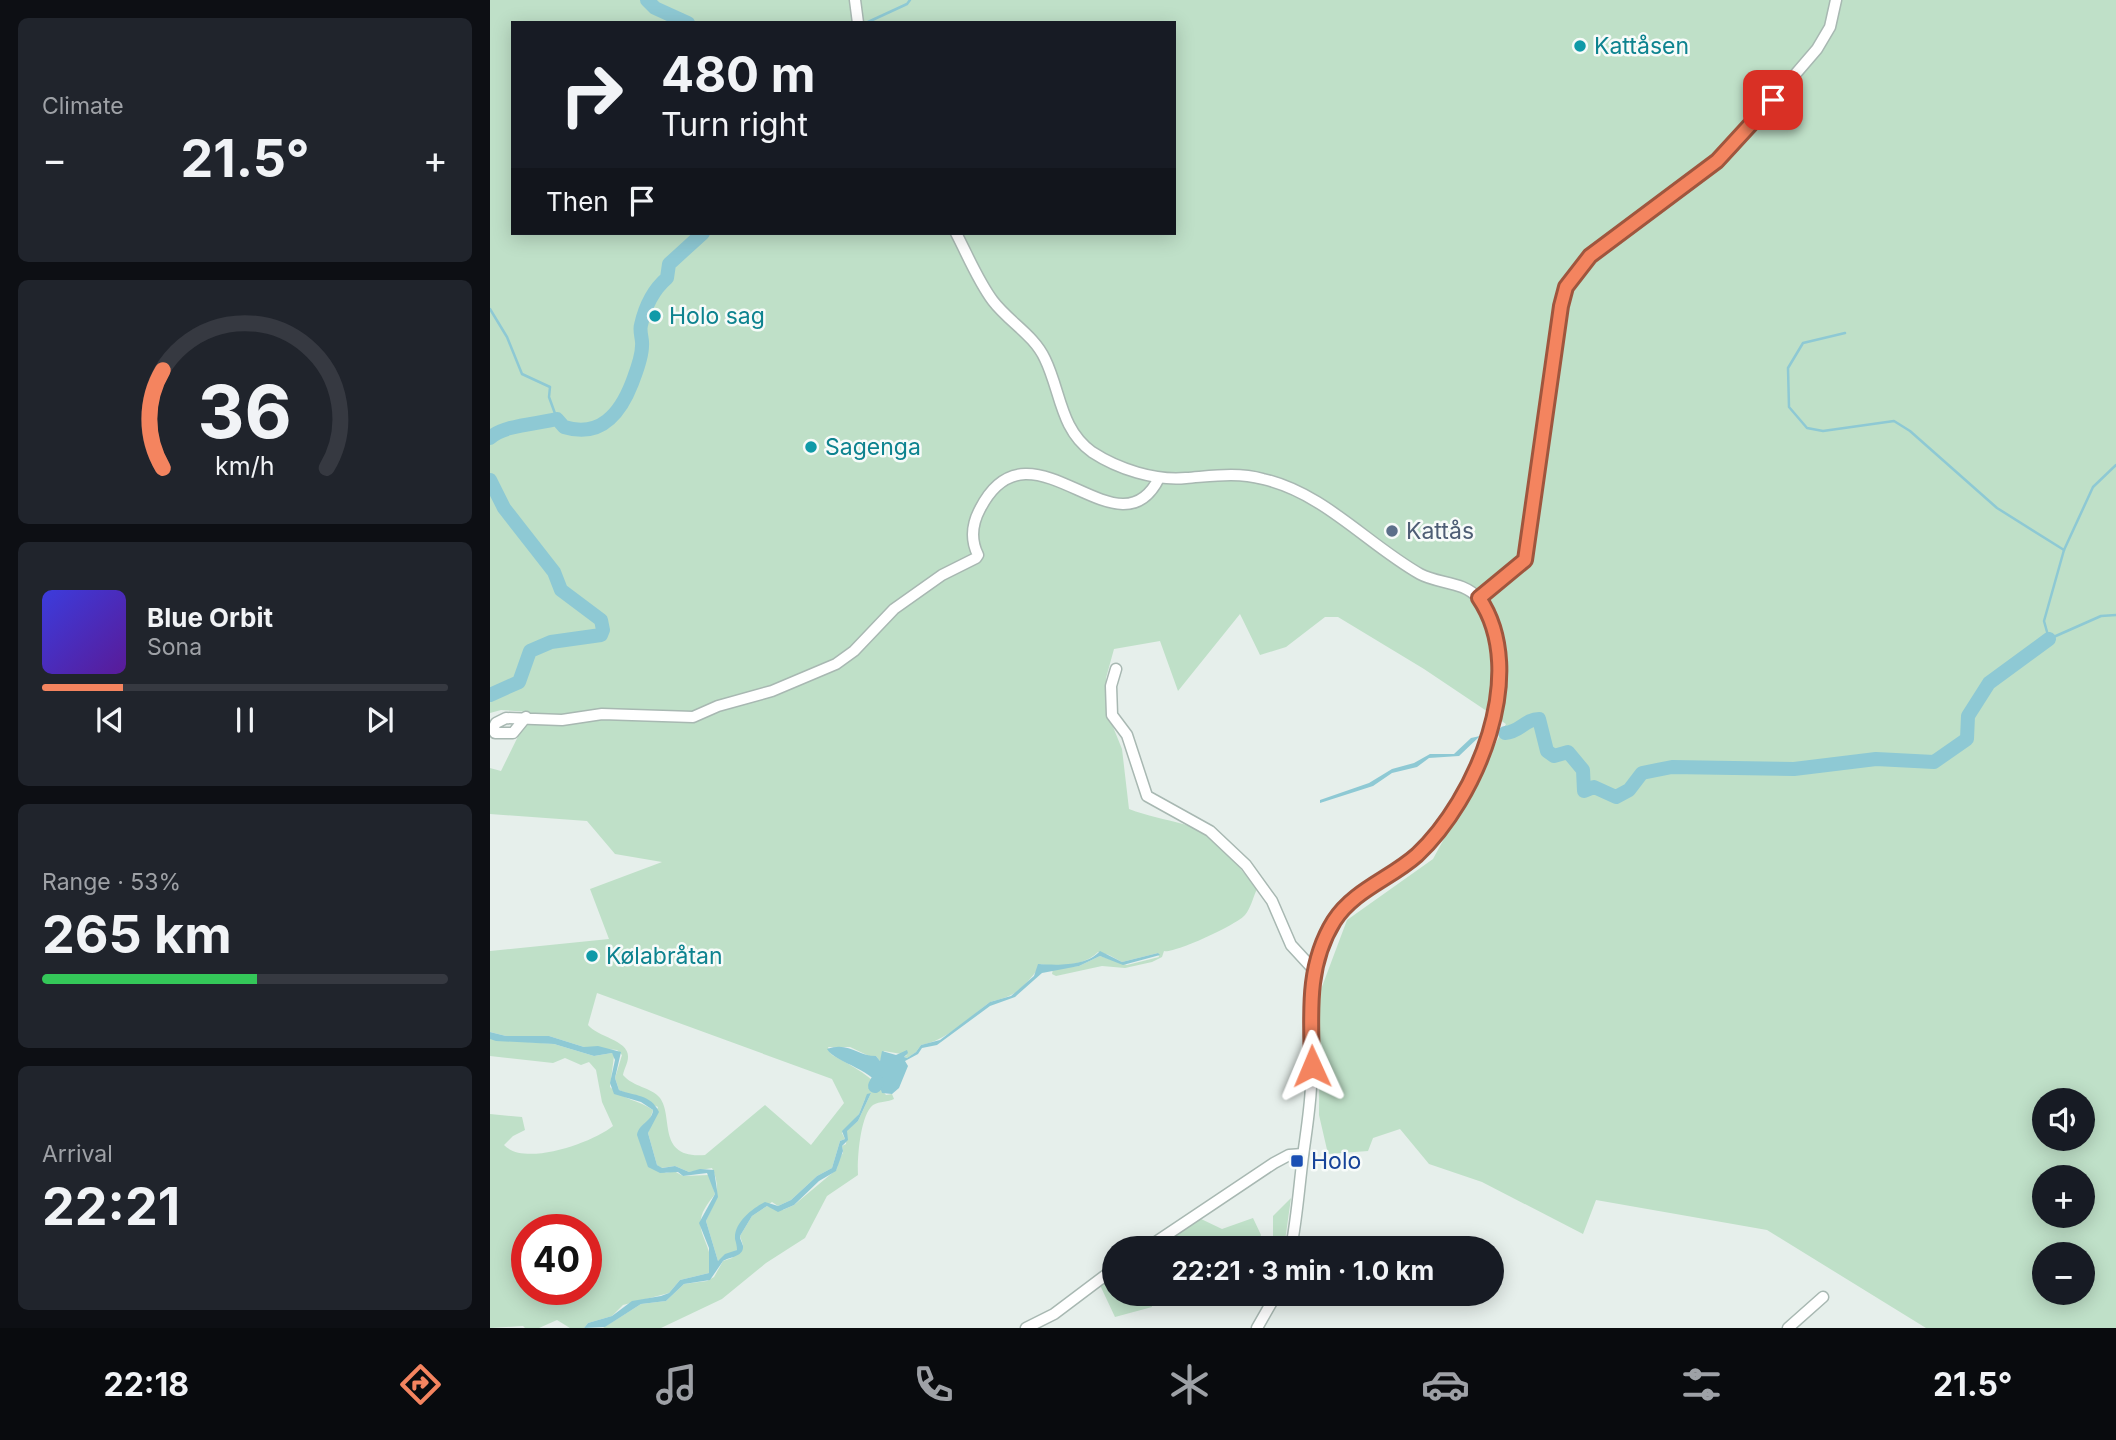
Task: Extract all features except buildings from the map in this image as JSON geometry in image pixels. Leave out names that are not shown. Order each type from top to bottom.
[{"type":"street","points":[[855,0],[859,21]]},
{"type":"street","points":[[1479,598],[1525,560],[1561,306],[1566,287],[1590,256],[1732,148],[1817,49],[1830,27],[1836,0]]},
{"type":"street","points":[[957,235],[993,301],[1044,355],[1060,407],[1076,437],[1094,453],[1158,478],[1183,479],[1235,474],[1283,484],[1321,505],[1418,573],[1467,589],[1479,598],[1493,628],[1498,670],[1494,713],[1479,764],[1449,816],[1422,850],[1398,870],[1359,894],[1341,912],[1327,934],[1314,970],[1311,1090],[1293,1236]]},
{"type":"street","points":[[526,717],[562,720],[602,714],[693,717],[718,706],[772,691],[836,664],[854,651],[894,610],[942,575],[970,562],[978,555],[973,545],[975,518],[987,496],[1003,478],[1013,474],[1037,474],[1084,494],[1107,501],[1129,503],[1143,498],[1158,478]]},
{"type":"street","points":[[1116,669],[1111,686],[1112,715],[1127,735],[1147,796],[1210,831],[1246,865],[1272,901],[1291,945],[1314,970]]},
{"type":"street","points":[[1165,1236],[1289,1154],[1303,1154]]},
{"type":"street","points":[[1026,1328],[1054,1314],[1102,1278]]},
{"type":"street","points":[[1788,1328],[1823,1297]]},
{"type":"street","points":[[1257,1328],[1270,1306]]},
{"type":"green space","points":[[490,0],[2116,0],[2116,1328],[1926,1328],[1767,1230],[1596,1200],[1583,1234],[1482,1182],[1429,1164],[1400,1129],[1373,1138],[1368,1151],[1328,1154],[1319,1115],[1320,992],[1347,920],[1433,859],[1506,724],[1424,669],[1338,617],[1325,617],[1286,647],[1260,655],[1240,614],[1178,691],[1160,641],[1114,649],[1106,678],[1107,712],[1122,749],[1129,809],[1183,824],[1216,842],[1257,889],[1245,915],[1206,938],[1164,951],[1162,957],[1152,962],[1125,968],[1102,966],[1056,976],[1052,974],[1053,969],[1079,966],[1100,956],[1127,965],[1159,957],[1158,953],[1122,962],[1098,952],[1086,960],[1071,964],[1041,964],[1028,981],[1008,997],[989,1003],[939,1039],[921,1045],[907,1058],[904,1057],[907,1055],[884,1051],[880,1061],[876,1056],[869,1056],[850,1047],[828,1047],[832,1055],[862,1072],[886,1095],[892,1094],[894,1099],[873,1105],[865,1118],[860,1138],[858,1175],[827,1196],[805,1238],[766,1263],[722,1299],[661,1328],[603,1328],[641,1304],[666,1301],[684,1284],[707,1281],[714,1277],[723,1261],[732,1258],[743,1245],[740,1236],[752,1216],[767,1206],[783,1210],[794,1205],[837,1169],[838,1160],[843,1153],[842,1146],[846,1144],[847,1130],[858,1121],[871,1093],[865,1099],[859,1114],[842,1133],[845,1139],[840,1141],[832,1168],[817,1176],[791,1200],[778,1206],[772,1202],[741,1223],[737,1250],[718,1261],[706,1221],[717,1189],[712,1168],[689,1172],[675,1166],[661,1168],[657,1165],[648,1133],[658,1107],[619,1090],[615,1078],[622,1055],[617,1050],[584,1047],[549,1036],[506,1036],[490,1032],[490,951],[609,939],[590,889],[662,862],[615,854],[587,821],[490,814],[490,768],[501,771],[530,712],[501,710],[490,713]],"holes":[[[597,993],[832,1079],[844,1103],[811,1145],[765,1105],[705,1155],[679,1150],[669,1135],[660,1098],[623,1075],[627,1051],[588,1025]]]},
{"type":"green space","points":[[490,1039],[554,1044],[594,1056],[612,1053],[614,1056],[610,1087],[620,1095],[653,1110],[650,1119],[641,1127],[640,1142],[647,1162],[666,1173],[674,1171],[683,1176],[709,1175],[715,1194],[703,1212],[700,1225],[711,1265],[709,1273],[680,1280],[669,1293],[623,1305],[612,1316],[588,1323],[584,1328],[570,1328],[557,1320],[539,1328],[490,1328],[490,1114],[522,1117],[525,1130],[504,1145],[527,1154],[575,1145],[613,1126],[602,1102],[596,1070],[589,1062],[581,1065],[565,1058],[553,1063],[490,1056]]},
{"type":"green space","points":[[1291,1198],[1286,1236],[1273,1236],[1273,1216]]},
{"type":"green space","points":[[1199,1218],[1222,1229],[1253,1218],[1261,1235],[1261,1236],[1170,1236]]},
{"type":"green space","points":[[1110,1306],[1152,1307],[1115,1317]]},
{"type":"water","points":[[1480,736],[1459,756],[1429,758],[1417,767],[1392,773],[1373,786],[1320,803],[1320,800],[1369,783],[1392,769],[1414,763],[1430,754],[1454,754],[1471,738]]},
{"type":"water","points":[[1100,951],[1122,962],[1158,953],[1160,955],[1123,965],[1100,956],[1079,966],[1042,973],[1015,997],[990,1006],[937,1045],[922,1048],[918,1054],[905,1061],[908,1066],[899,1088],[892,1094],[882,1093],[873,1078],[827,1049],[847,1048],[876,1056],[880,1061],[882,1051],[896,1055],[907,1050],[908,1053],[904,1057],[907,1058],[921,1045],[940,1040],[990,1002],[1011,996],[1034,976],[1038,964],[1062,965],[1079,962]]},
{"type":"water","points":[[490,1032],[506,1036],[549,1036],[584,1047],[598,1046],[621,1052],[615,1078],[619,1090],[647,1099],[659,1112],[648,1133],[657,1165],[662,1168],[675,1166],[689,1172],[700,1169],[714,1170],[718,1197],[706,1221],[718,1261],[725,1254],[737,1250],[735,1239],[738,1227],[750,1212],[765,1202],[778,1206],[791,1200],[817,1176],[832,1168],[840,1141],[845,1139],[842,1131],[859,1114],[867,1094],[871,1093],[858,1121],[847,1131],[848,1140],[842,1146],[843,1151],[836,1171],[819,1181],[794,1205],[778,1212],[767,1206],[752,1216],[740,1236],[743,1250],[723,1261],[710,1280],[684,1284],[666,1301],[641,1304],[605,1327],[584,1328],[588,1323],[612,1316],[632,1301],[661,1296],[669,1293],[680,1280],[709,1273],[709,1248],[699,1223],[715,1194],[707,1173],[683,1176],[678,1172],[660,1173],[648,1167],[637,1135],[653,1110],[641,1102],[614,1094],[610,1083],[615,1060],[612,1053],[594,1056],[554,1044],[496,1041],[490,1039]]},
{"type":"waterway","points":[[647,0],[655,8],[684,21]]},
{"type":"waterway","points":[[870,21],[907,4],[910,0]]},
{"type":"waterway","points":[[490,438],[503,430],[557,419],[564,427],[577,430],[588,429],[607,421],[627,394],[638,365],[642,343],[641,328],[650,299],[667,278],[669,264],[701,235]]},
{"type":"waterway","points":[[490,309],[507,337],[522,374],[550,387],[549,397],[557,419]]},
{"type":"waterway","points":[[1845,333],[1803,343],[1788,368],[1789,407],[1807,428],[1823,431],[1894,421],[1910,431],[1997,508],[2064,550]]},
{"type":"waterway","points":[[2116,465],[2093,487],[2064,550],[2044,621],[2049,639],[2101,616],[2116,615]]},
{"type":"waterway","points":[[490,480],[504,508],[554,572],[561,590],[601,620],[603,630],[601,635],[551,642],[530,651],[519,682],[490,695]]},
{"type":"waterway","points":[[1505,733],[1539,719],[1547,751],[1554,756],[1568,752],[1583,770],[1584,791],[1594,787],[1616,797],[1629,790],[1642,773],[1672,767],[1794,769],[1876,759],[1934,762],[1967,739],[1968,716],[1989,683],[2049,639]]},
{"type":"waterway","points":[[875,1086],[877,1082]]},
{"type":"place","name":"Kattåsen","points":[[1580,46]]},
{"type":"place","name":"Holo sag","points":[[655,316]]},
{"type":"place","name":"Sagenga","points":[[811,447]]},
{"type":"place","name":"Kattås","points":[[1392,531]]},
{"type":"place","name":"Kølabråtan","points":[[592,956]]},
{"type":"place","name":"Holo","points":[[1297,1161]]},
{"type":"route","points":[[1312,1066],[1311,982],[1317,957],[1327,934],[1349,902],[1398,870],[1429,841],[1458,803],[1484,751],[1496,701],[1498,654],[1493,628],[1479,598],[1525,560],[1561,306],[1566,287],[1590,256],[1732,148],[1773,100]]}]
